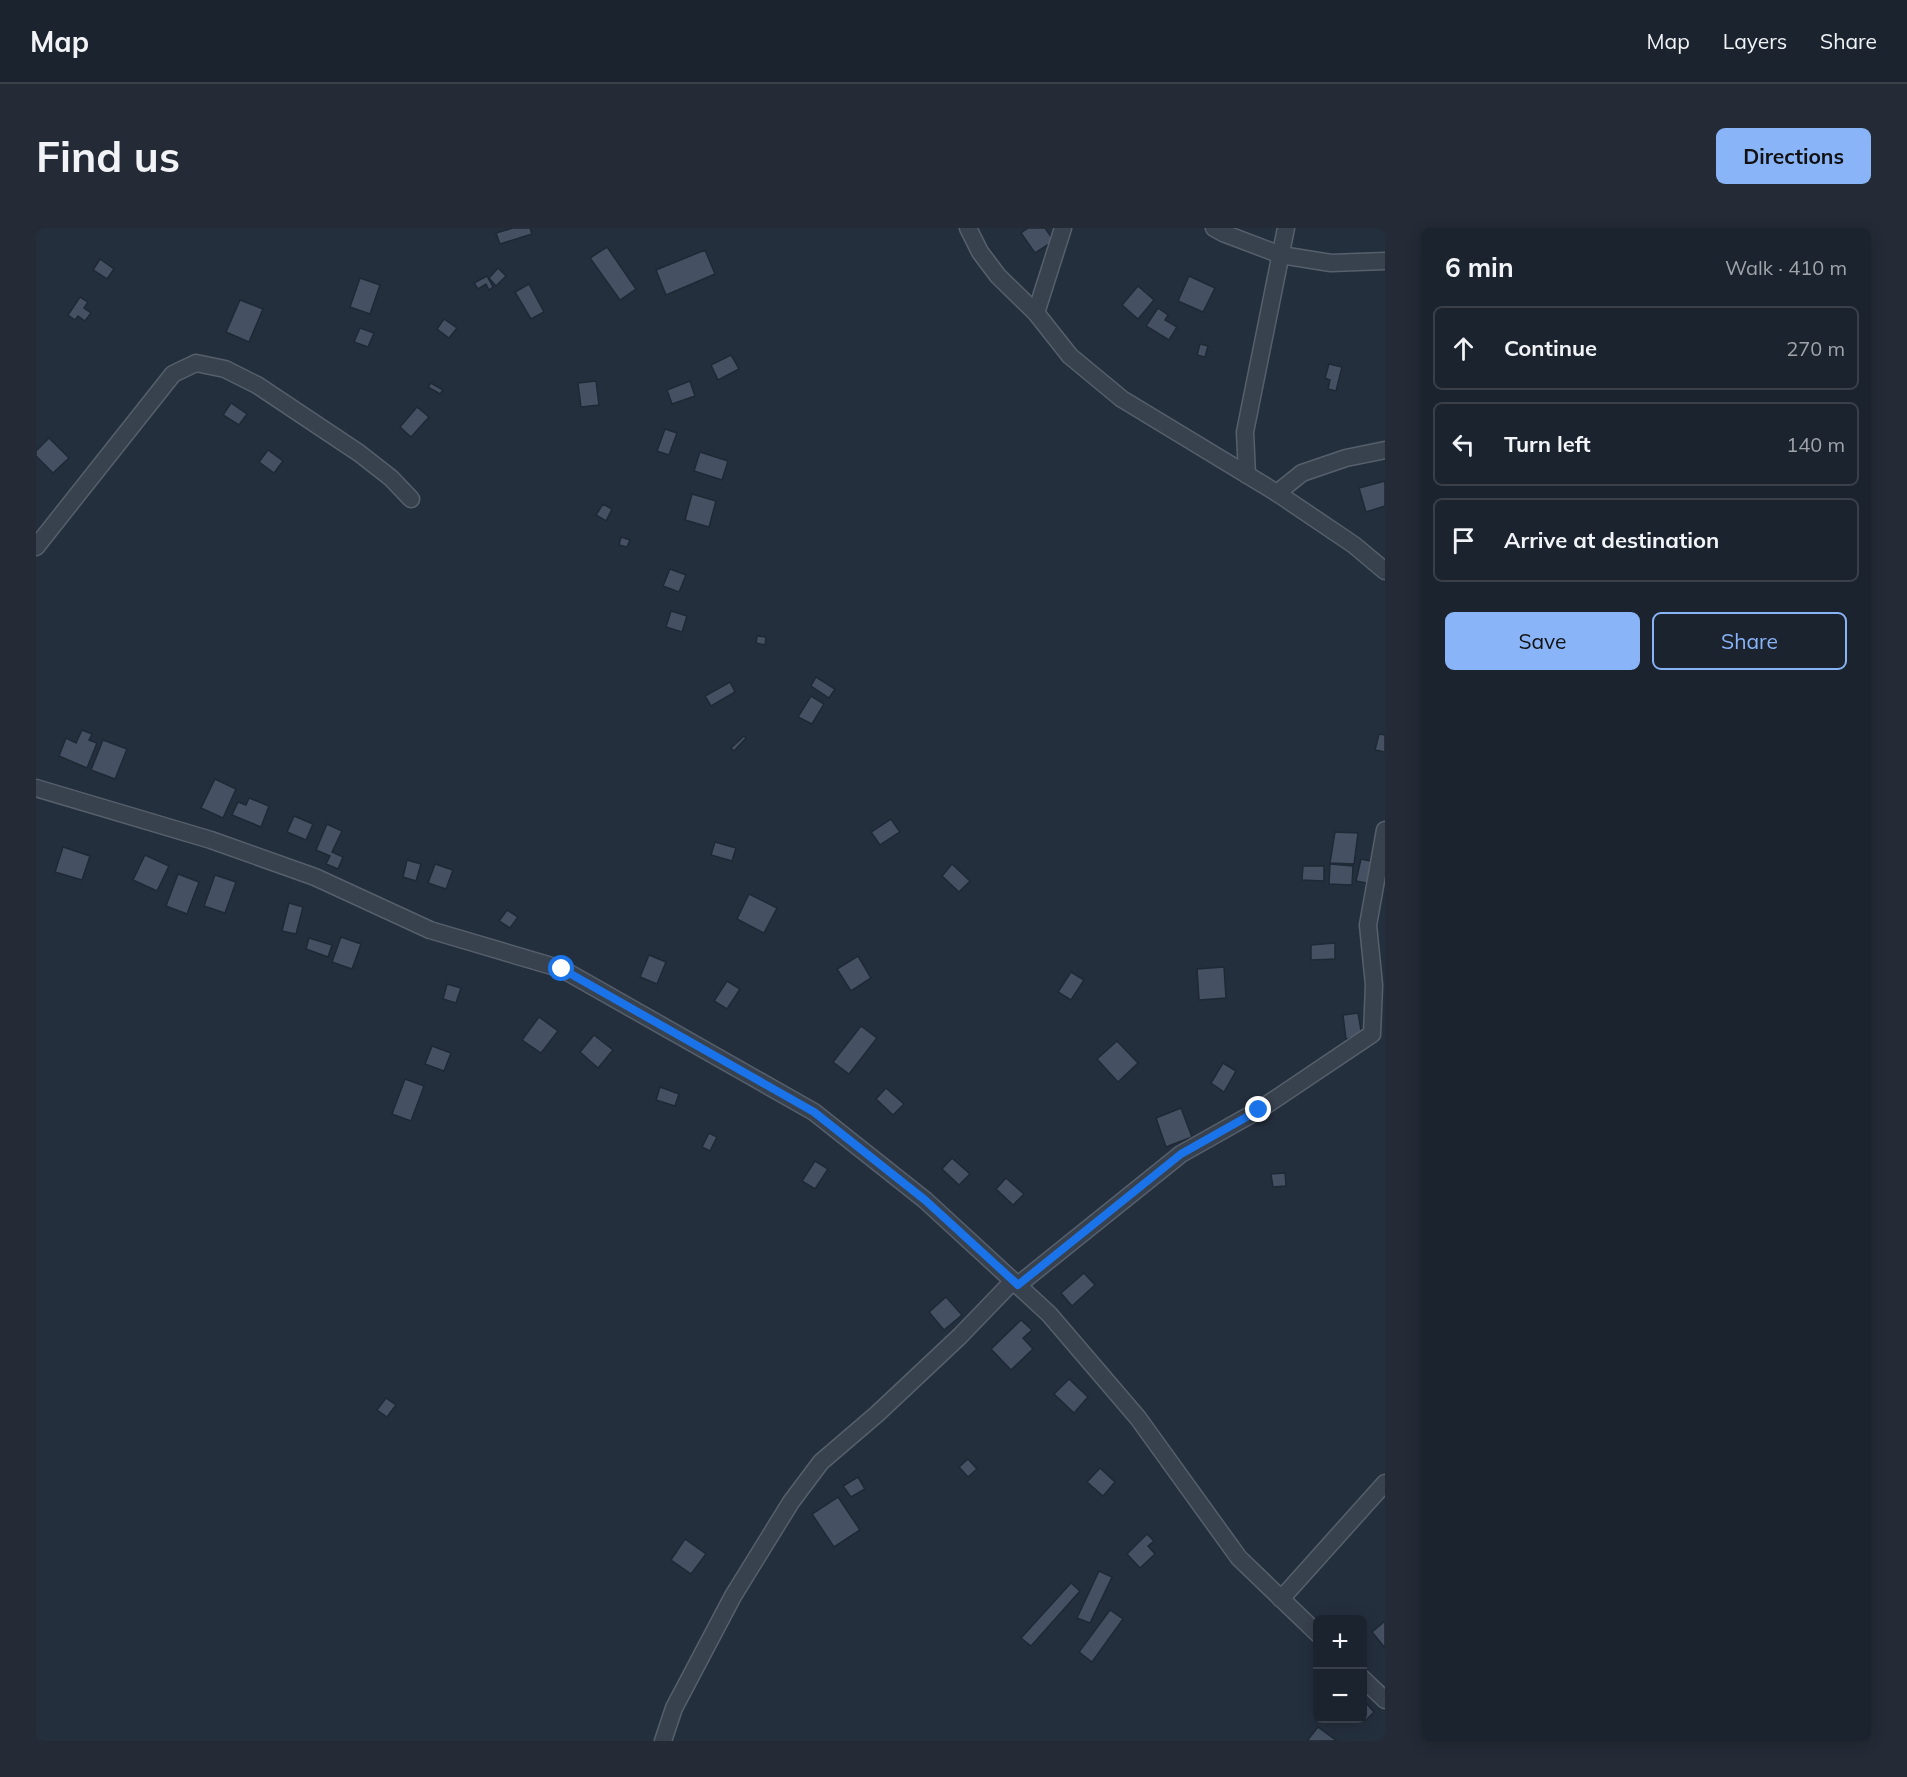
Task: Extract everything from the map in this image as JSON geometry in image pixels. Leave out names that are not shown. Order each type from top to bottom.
[{"type":"street","points":[[968,228],[980,252],[998,276],[1036,313],[1070,356],[1122,399],[1277,493],[1354,545],[1385,571]]},
{"type":"street","points":[[1036,313],[1063,228]]},
{"type":"street","points":[[1214,228],[1281,255],[1331,263],[1385,261]]},
{"type":"street","points":[[1246,475],[1245,432],[1286,228]]},
{"type":"street","points":[[36,547],[173,374],[196,363],[225,369],[257,386],[359,453],[397,474],[411,499]]},
{"type":"street","points":[[1277,493],[1302,473],[1346,458],[1385,450]]},
{"type":"street","points":[[36,788],[211,840],[315,877],[430,930],[562,969],[814,1112],[925,1200],[1049,1314],[1138,1418],[1239,1558],[1313,1630]]},
{"type":"street","points":[[663,1741],[674,1708],[733,1596],[791,1502],[820,1462],[885,1406],[1016,1283],[1181,1154],[1259,1110],[1372,1034],[1374,985],[1368,925],[1385,830]]},
{"type":"street","points":[[1281,1599],[1385,1483]]},
{"type":"street","points":[[1367,1683],[1385,1700]]},
{"type":"building","points":[[513,228],[530,228],[532,234],[500,244],[496,233]]},
{"type":"building","points":[[1028,228],[1045,228],[1054,241],[1035,253],[1021,233]]},
{"type":"building","points":[[607,247],[636,289],[620,300],[590,258]]},
{"type":"building","points":[[705,250],[715,274],[666,295],[656,270]]},
{"type":"building","points":[[100,259],[114,269],[107,279],[93,270]]},
{"type":"building","points":[[498,268],[506,276],[496,286],[489,278]]},
{"type":"building","points":[[487,276],[493,287],[489,290],[486,284],[478,289],[474,283]]},
{"type":"building","points":[[1189,276],[1215,288],[1203,312],[1178,301]]},
{"type":"building","points":[[360,278],[380,285],[370,314],[350,307]]},
{"type":"building","points":[[529,284],[544,312],[531,319],[515,292]]},
{"type":"building","points":[[1138,286],[1154,300],[1138,319],[1122,305]]},
{"type":"building","points":[[80,297],[88,302],[84,308],[91,313],[85,321],[78,316],[75,320],[68,315]]},
{"type":"building","points":[[240,300],[263,309],[249,342],[226,332]]},
{"type":"building","points":[[1158,308],[1168,315],[1165,320],[1177,327],[1169,340],[1146,326]]},
{"type":"building","points":[[444,319],[457,328],[449,338],[437,329]]},
{"type":"building","points":[[360,328],[374,333],[368,347],[354,342]]},
{"type":"building","points":[[1200,344],[1208,346],[1205,357],[1197,355]]},
{"type":"building","points":[[731,355],[739,369],[718,380],[711,365]]},
{"type":"building","points":[[1329,364],[1342,367],[1336,391],[1328,389],[1330,380],[1325,378]]},
{"type":"building","points":[[596,381],[599,405],[581,407],[578,383]]},
{"type":"building","points":[[690,381],[695,396],[672,404],[667,390]]},
{"type":"building","points":[[431,383],[443,390],[440,394],[428,387]]},
{"type":"building","points":[[231,403],[247,414],[239,425],[223,415]]},
{"type":"building","points":[[417,407],[429,417],[411,437],[400,427]]},
{"type":"building","points":[[665,429],[677,433],[669,455],[657,451]]},
{"type":"building","points":[[49,438],[69,458],[53,473],[36,456],[36,451]]},
{"type":"building","points":[[268,450],[283,461],[274,473],[259,462]]},
{"type":"building","points":[[700,452],[728,461],[722,480],[694,471]]},
{"type":"building","points":[[1385,481],[1385,506],[1366,512],[1359,488]]},
{"type":"building","points":[[692,494],[716,501],[709,527],[685,520]]},
{"type":"building","points":[[603,504],[612,509],[606,521],[596,515]]},
{"type":"building","points":[[621,537],[630,540],[627,547],[619,545]]},
{"type":"building","points":[[670,569],[686,575],[679,592],[663,586]]},
{"type":"building","points":[[671,611],[687,616],[682,632],[666,627]]},
{"type":"building","points":[[757,636],[766,637],[765,645],[756,643]]},
{"type":"building","points":[[816,677],[835,689],[829,698],[811,686]]},
{"type":"building","points":[[730,682],[735,692],[711,706],[705,696]]},
{"type":"building","points":[[811,696],[824,704],[812,724],[798,717]]},
{"type":"building","points":[[82,730],[92,734],[89,740],[97,743],[87,768],[59,756],[66,738],[76,743]]},
{"type":"building","points":[[1379,734],[1385,735],[1385,752],[1375,750]]},
{"type":"building","points":[[744,736],[746,738],[734,751],[731,748]]},
{"type":"building","points":[[103,740],[127,749],[115,779],[91,770]]},
{"type":"building","points":[[215,779],[236,789],[223,818],[201,808]]},
{"type":"building","points":[[249,798],[269,806],[261,827],[232,815],[238,802],[246,805]]},
{"type":"building","points":[[294,816],[313,824],[306,840],[287,832]]},
{"type":"building","points":[[891,819],[900,832],[880,845],[871,832]]},
{"type":"building","points":[[327,824],[342,831],[332,852],[343,857],[338,869],[326,864],[330,856],[316,850]]},
{"type":"building","points":[[1335,832],[1358,833],[1354,864],[1330,863]]},
{"type":"building","points":[[715,842],[736,848],[732,861],[711,855]]},
{"type":"building","points":[[63,847],[90,856],[82,880],[55,872]]},
{"type":"building","points":[[145,855],[169,866],[157,891],[133,880]]},
{"type":"building","points":[[1361,859],[1375,862],[1371,884],[1356,881]]},
{"type":"building","points":[[407,860],[421,864],[416,881],[403,877]]},
{"type":"building","points":[[435,864],[453,870],[446,889],[428,883]]},
{"type":"building","points":[[952,864],[970,881],[959,892],[942,876]]},
{"type":"building","points":[[1330,864],[1353,866],[1352,885],[1329,884]]},
{"type":"building","points":[[1303,866],[1324,866],[1324,881],[1302,880]]},
{"type":"building","points":[[178,874],[199,882],[187,914],[166,906]]},
{"type":"building","points":[[215,875],[236,882],[225,913],[204,906]]},
{"type":"building","points":[[749,894],[777,908],[764,933],[737,919]]},
{"type":"building","points":[[289,903],[303,907],[296,934],[282,931]]},
{"type":"building","points":[[507,910],[518,917],[510,928],[499,921]]},
{"type":"building","points":[[341,937],[361,944],[352,969],[332,962]]},
{"type":"building","points":[[309,938],[332,945],[328,957],[306,949]]},
{"type":"building","points":[[1335,943],[1335,959],[1311,960],[1311,945]]},
{"type":"building","points":[[649,955],[666,962],[657,984],[640,977]]},
{"type":"building","points":[[858,956],[871,978],[851,991],[837,969]]},
{"type":"building","points":[[1224,967],[1226,998],[1199,1000],[1197,969]]},
{"type":"building","points":[[1071,972],[1084,980],[1071,1000],[1058,992]]},
{"type":"building","points":[[727,981],[740,989],[727,1009],[714,1001]]},
{"type":"building","points":[[447,984],[461,988],[456,1003],[443,999]]},
{"type":"building","points":[[1358,1013],[1362,1036],[1346,1039],[1343,1015]]},
{"type":"building","points":[[539,1017],[558,1031],[541,1053],[522,1040]]},
{"type":"building","points":[[861,1026],[877,1038],[849,1074],[833,1062]]},
{"type":"building","points":[[594,1035],[613,1050],[598,1068],[580,1052]]},
{"type":"building","points":[[1117,1041],[1138,1063],[1118,1082],[1097,1059]]},
{"type":"building","points":[[432,1046],[451,1053],[444,1071],[425,1064]]},
{"type":"building","points":[[1223,1063],[1236,1071],[1224,1092],[1211,1083]]},
{"type":"building","points":[[405,1079],[424,1086],[411,1121],[392,1114]]},
{"type":"building","points":[[660,1087],[679,1094],[675,1106],[656,1100]]},
{"type":"building","points":[[886,1088],[904,1104],[893,1115],[876,1099]]},
{"type":"building","points":[[1181,1108],[1192,1137],[1166,1147],[1156,1118]]},
{"type":"building","points":[[709,1133],[717,1137],[710,1151],[702,1147]]},
{"type":"building","points":[[952,1158],[970,1174],[959,1185],[942,1169]]},
{"type":"building","points":[[815,1161],[828,1169],[815,1189],[802,1181]]},
{"type":"building","points":[[1285,1173],[1286,1186],[1273,1187],[1271,1174]]},
{"type":"building","points":[[1006,1178],[1024,1194],[1013,1205],[996,1189]]},
{"type":"building","points":[[1084,1273],[1095,1285],[1072,1306],[1061,1293]]},
{"type":"building","points":[[946,1297],[962,1315],[944,1330],[929,1312]]},
{"type":"building","points":[[1021,1320],[1032,1330],[1023,1338],[1033,1349],[1011,1370],[991,1349]]},
{"type":"building","points":[[1069,1379],[1088,1397],[1074,1413],[1054,1394]]},
{"type":"building","points":[[386,1398],[396,1405],[387,1417],[377,1410]]},
{"type":"building","points":[[968,1459],[977,1469],[968,1477],[959,1467]]},
{"type":"building","points":[[1100,1468],[1115,1482],[1103,1496],[1087,1482]]},
{"type":"building","points":[[858,1477],[865,1489],[851,1497],[843,1486]]},
{"type":"building","points":[[838,1497],[860,1530],[834,1547],[812,1514]]},
{"type":"building","points":[[1147,1534],[1154,1541],[1148,1546],[1155,1554],[1140,1568],[1127,1554]]},
{"type":"building","points":[[685,1539],[706,1554],[691,1574],[671,1560]]},
{"type":"building","points":[[1099,1571],[1112,1577],[1090,1623],[1077,1618]]},
{"type":"building","points":[[1071,1583],[1080,1591],[1031,1646],[1021,1638]]},
{"type":"building","points":[[1110,1610],[1123,1619],[1092,1662],[1079,1652]]},
{"type":"building","points":[[1385,1621],[1385,1648],[1372,1632]]},
{"type":"building","points":[[1367,1704],[1374,1712],[1367,1719]]},
{"type":"building","points":[[1318,1727],[1337,1741],[1307,1741]]},
{"type":"route","points":[[562,969],[814,1112],[925,1200],[1018,1285],[1181,1154],[1259,1110]]}]
